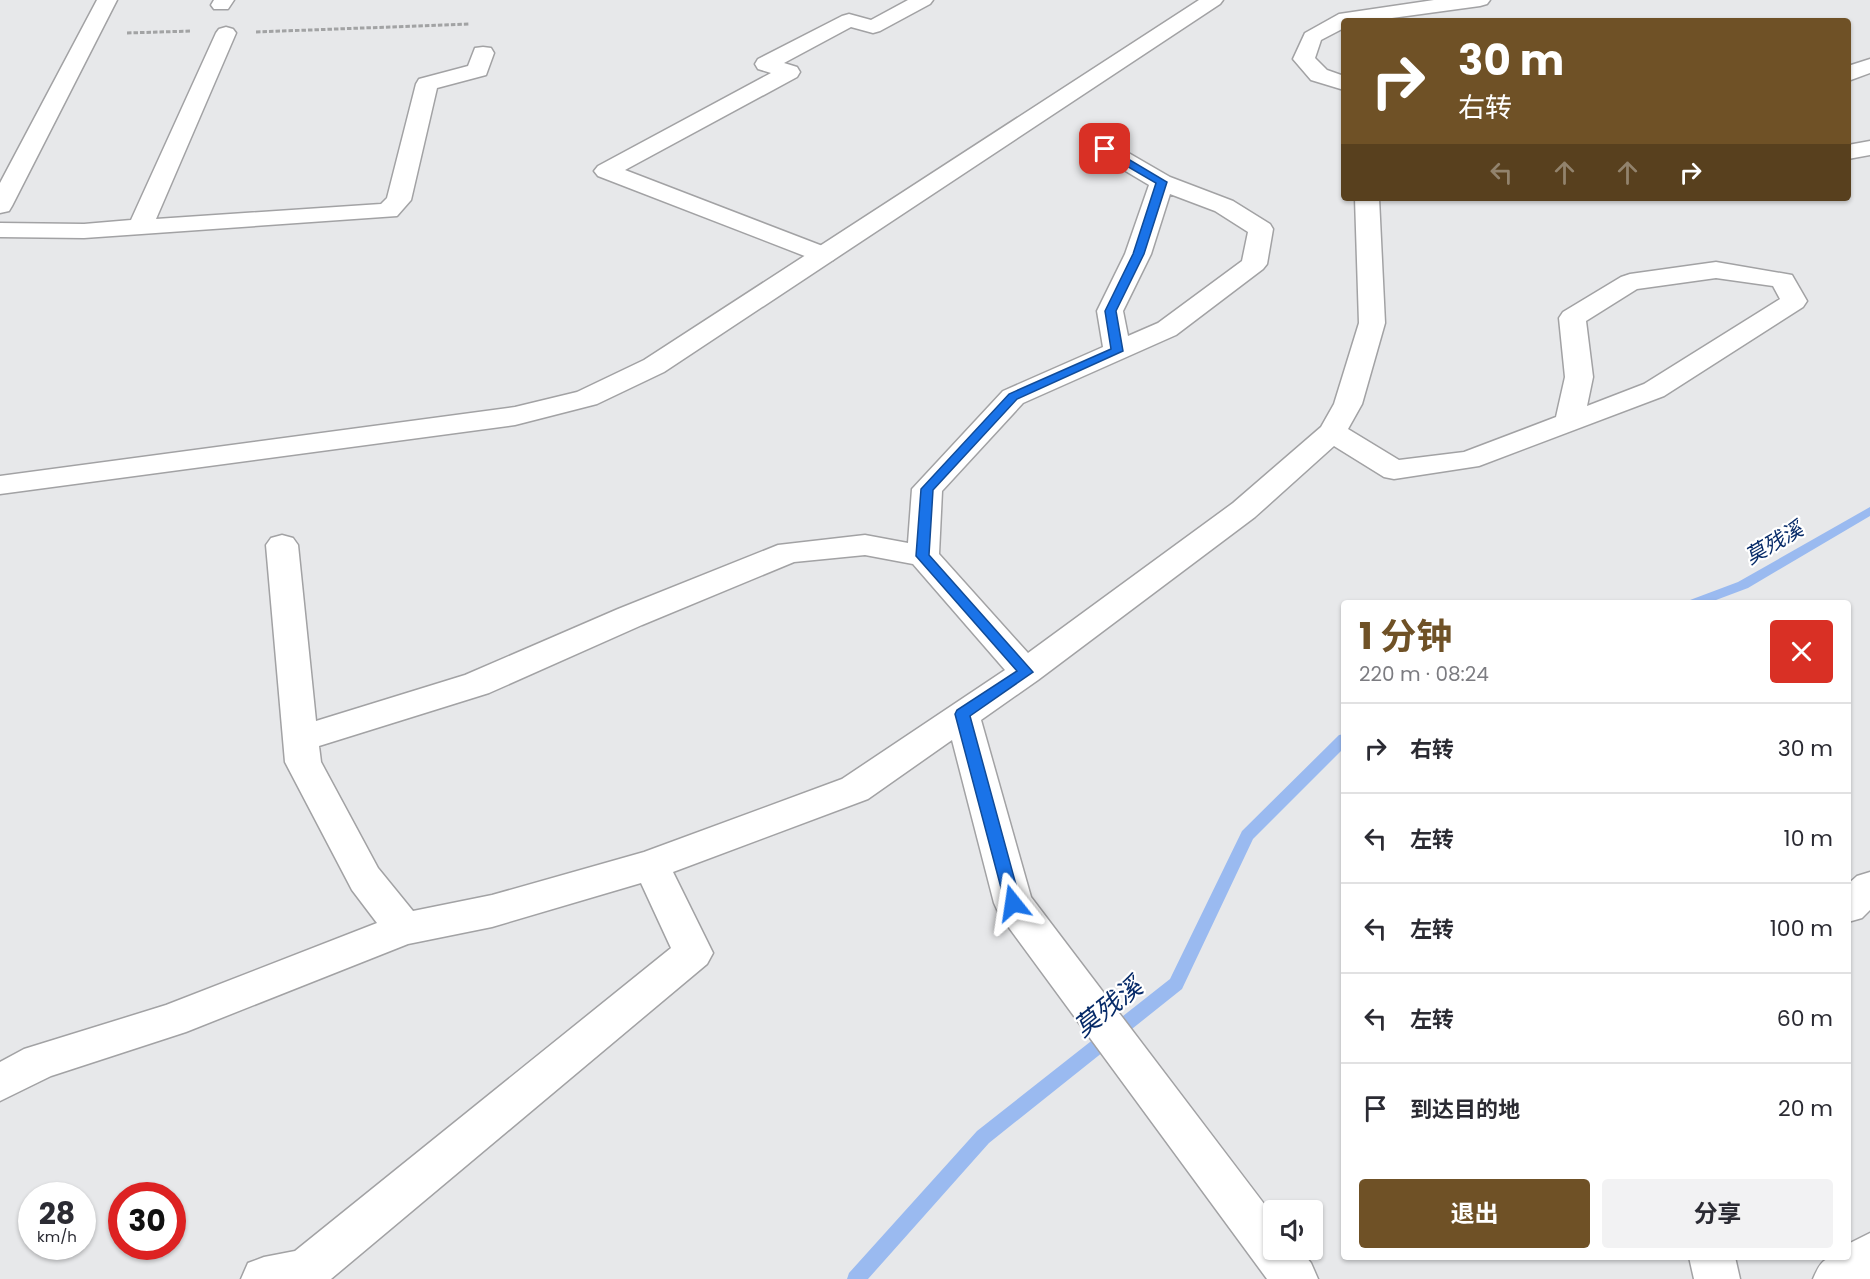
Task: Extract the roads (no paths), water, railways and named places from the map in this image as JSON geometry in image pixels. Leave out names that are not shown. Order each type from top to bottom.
[{"type":"street","points":[[0,206],[107,0]]},
{"type":"street","points":[[824,255],[606,171],[789,72],[766,64],[849,20],[873,27],[923,0]]},
{"type":"street","points":[[0,485],[484,420],[554,408],[609,389],[654,366],[1212,0]]},
{"type":"street","points":[[1346,18],[1480,0]]},
{"type":"street","points":[[1341,21],[1312,37],[1304,59],[1319,75],[1341,82]]},
{"type":"street","points":[[140,228],[226,33]]},
{"type":"street","points":[[0,230],[54,232],[140,228],[388,211],[399,200],[427,84],[473,74],[478,70],[483,52]]},
{"type":"street","points":[[1851,73],[1870,65]]},
{"type":"street","points":[[1851,151],[1870,148]]},
{"type":"street","points":[[923,556],[927,489],[1013,397],[1167,328],[1254,264],[1261,229],[1224,206],[1162,182],[1105,149]]},
{"type":"street","points":[[1117,351],[1110,311],[1138,254],[1162,182]]},
{"type":"street","points":[[0,1083],[39,1062],[172,1020],[404,929],[492,910],[651,865],[855,789],[1026,672],[1244,510],[1332,432],[1348,404],[1372,323],[1367,201]]},
{"type":"street","points":[[1332,432],[1394,470],[1469,460],[1654,390],[1794,302],[1784,280],[1716,270],[1630,282],[1572,318],[1579,377],[1569,421]]},
{"type":"street","points":[[282,545],[303,762],[365,879],[404,929]]},
{"type":"street","points":[[301,740],[477,684],[630,617],[789,552],[865,545],[923,556],[1026,672]]},
{"type":"street","points":[[962,714],[1013,903],[1295,1279]]},
{"type":"street","points":[[287,1277],[693,953],[651,865]]},
{"type":"street","points":[[1851,904],[1870,887]]},
{"type":"street","points":[[1836,1279],[1870,1255]]},
{"type":"street","points":[[1713,1260],[1718,1279]]},
{"type":"waterway","name":"莫残溪","points":[[1703,600],[1743,585],[1870,511]]},
{"type":"waterway","name":"莫残溪","points":[[856,1279],[983,1137],[1176,984],[1247,835],[1341,742]]}]
